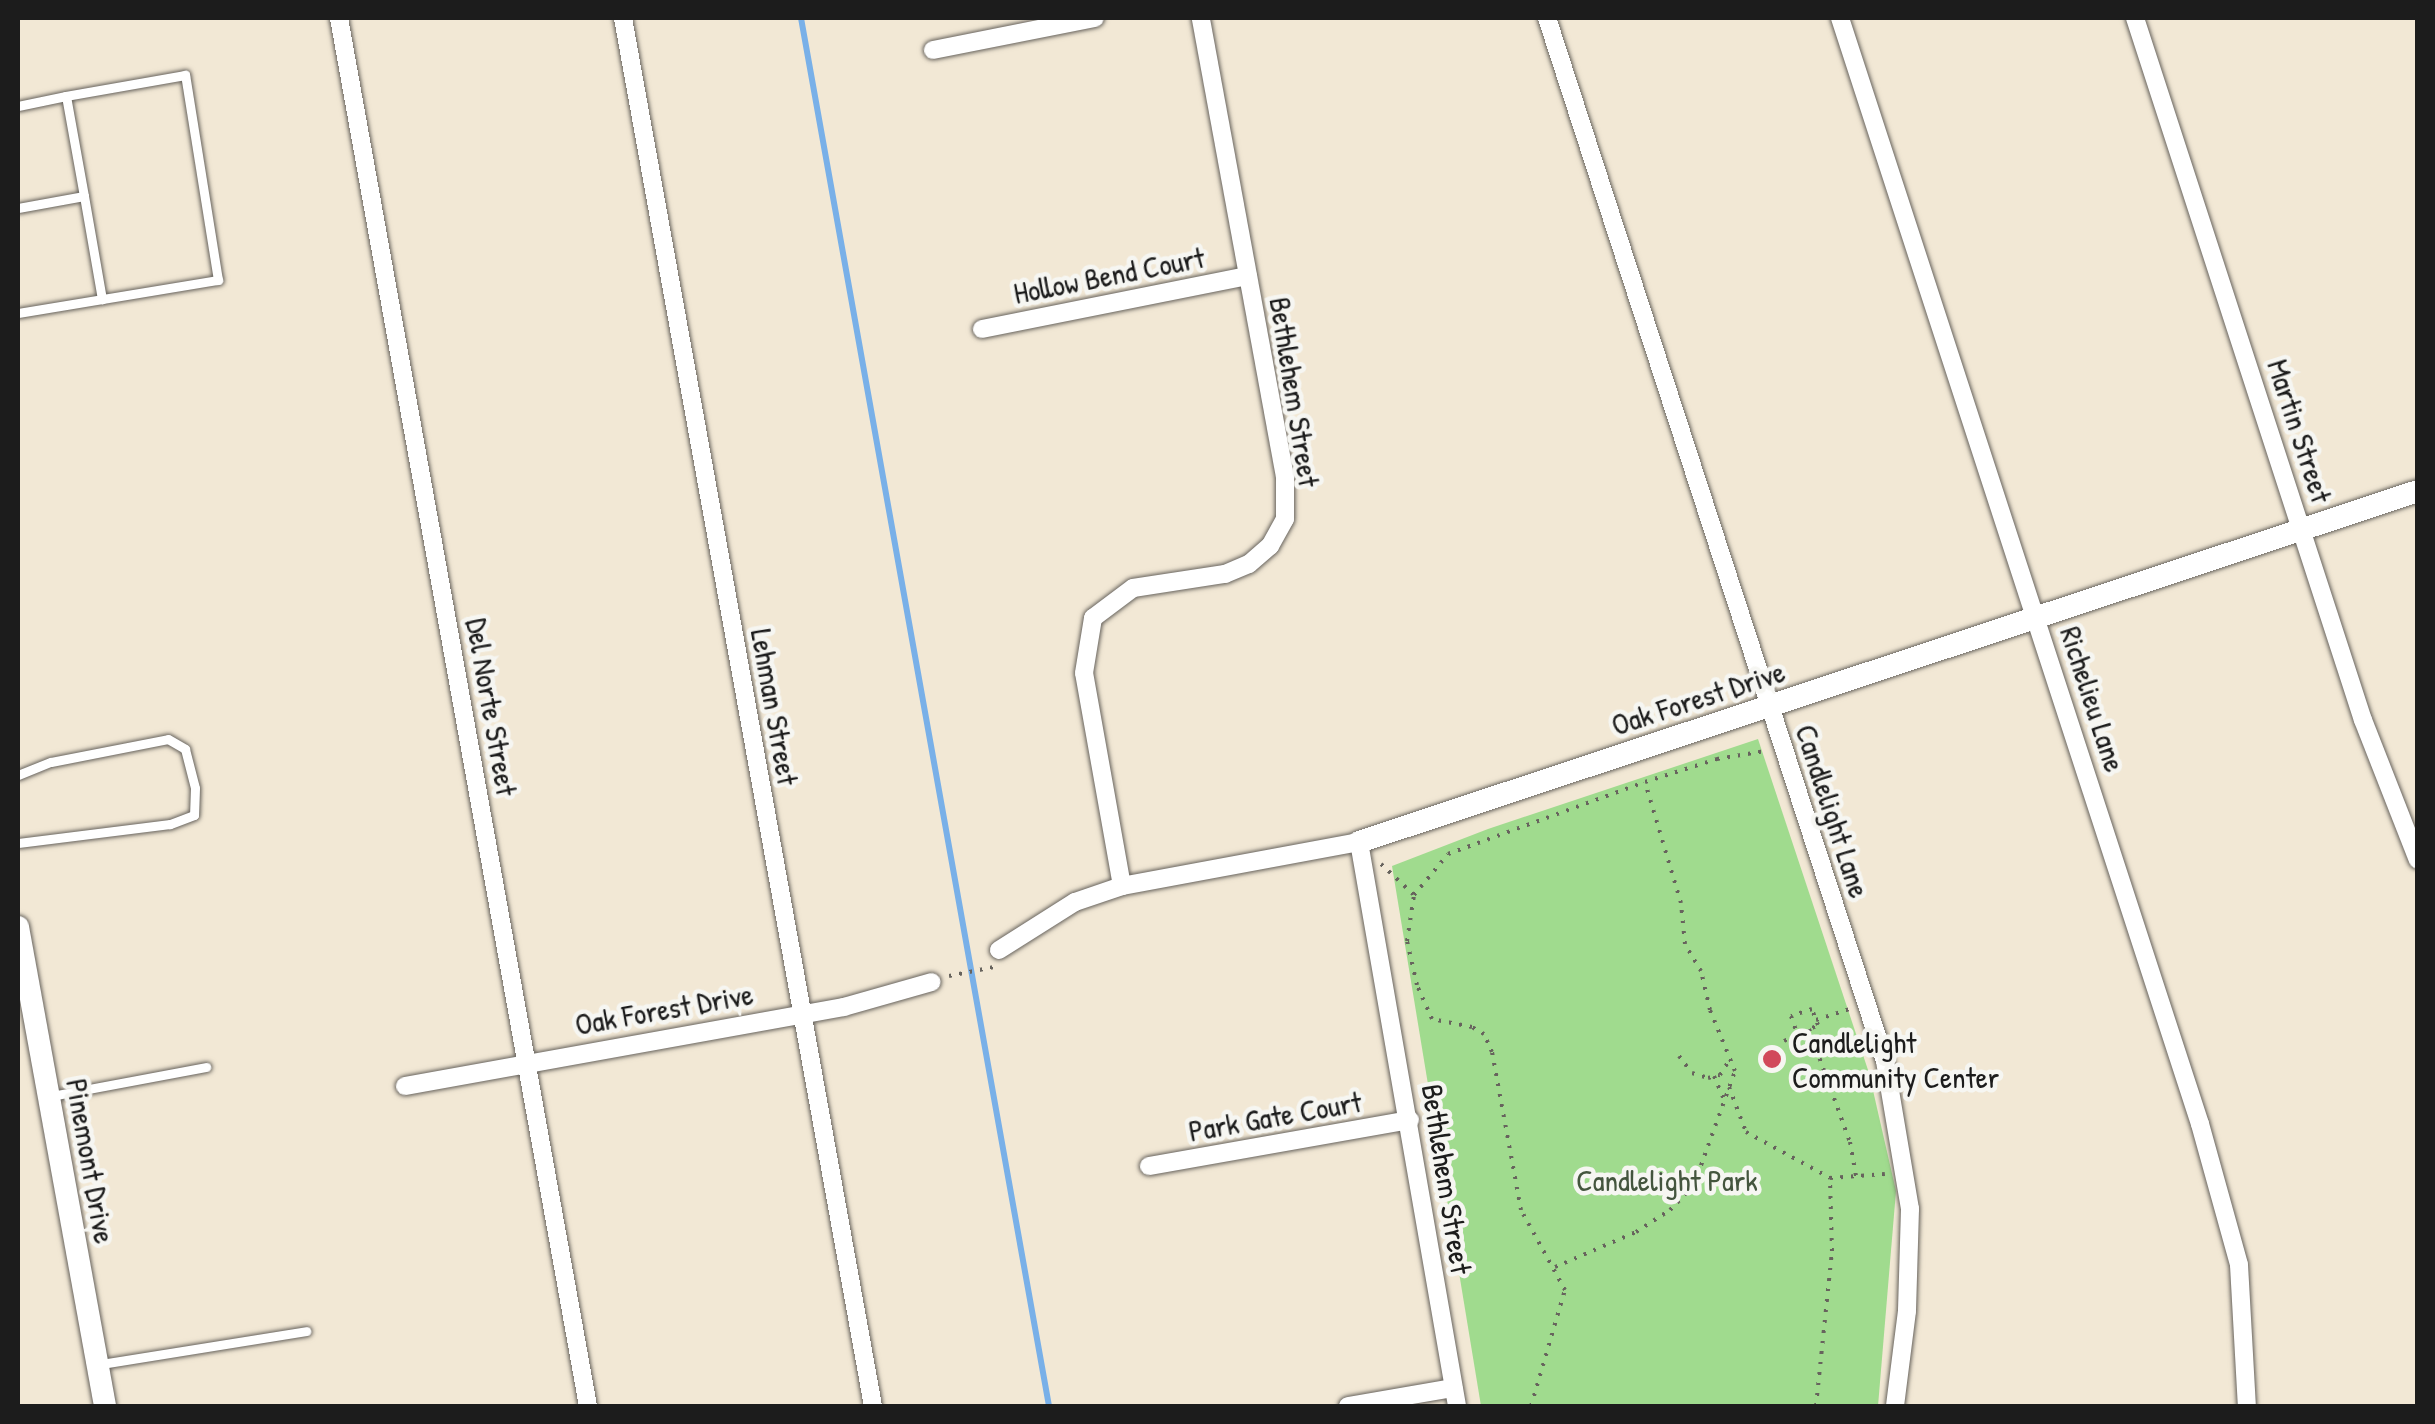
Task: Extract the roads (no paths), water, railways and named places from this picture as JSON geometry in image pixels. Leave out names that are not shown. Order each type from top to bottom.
[{"type":"street","name":"Del Norte Street","points":[[339,18],[588,1406]]},
{"type":"street","name":"Lehman Street","points":[[623,18],[873,1406]]},
{"type":"street","points":[[933,50],[1095,18]]},
{"type":"street","name":"Bethlehem Street","points":[[1122,886],[1084,673],[1093,618],[1133,588],[1226,574],[1249,564],[1270,546],[1285,520],[1285,477],[1201,18]]},
{"type":"street","name":"Candlelight Lane","points":[[1546,18],[1885,1061],[1910,1208],[1907,1310],[1895,1406]]},
{"type":"street","name":"Richelieu Lane","points":[[1840,18],[2200,1124],[2239,1265],[2246,1406]]},
{"type":"street","name":"Martin Street","points":[[2136,18],[2363,720],[2418,860]]},
{"type":"street","name":"Hollow Bend Court","points":[[982,329],[1248,276]]},
{"type":"street","name":"Oak Forest Drive","points":[[998,958],[1075,902],[1122,886],[1359,842],[1769,704],[2039,620],[2418,491]]},
{"type":"street","name":"Bethlehem Street","points":[[1359,842],[1455,1397]]},
{"type":"street","name":"Pinemont Drive","points":[[18,927],[105,1406]]},
{"type":"street","name":"Oak Forest Drive","points":[[405,1086],[803,1014],[937,980]]},
{"type":"street","name":"Park Gate Court","points":[[1149,1166],[1410,1120]]},
{"type":"street","points":[[1348,1406],[1455,1397]]},
{"type":"lane","points":[[18,106],[185,74],[218,280],[18,313]]},
{"type":"lane","points":[[66,96],[102,299]]},
{"type":"lane","points":[[18,208],[84,196]]},
{"type":"lane","points":[[18,774],[51,762],[168,739],[185,748],[195,788],[194,815],[170,824],[18,843]]},
{"type":"lane","points":[[48,1097],[206,1066]]},
{"type":"lane","points":[[98,1364],[306,1330]]},
{"type":"waterway","points":[[801,18],[1049,1406]]},
{"type":"place","name":"Candlelight Community Center","points":[[1772,1059]]},
{"type":"park label","name":"Candlelight Park","points":[[1667,1180]]}]
